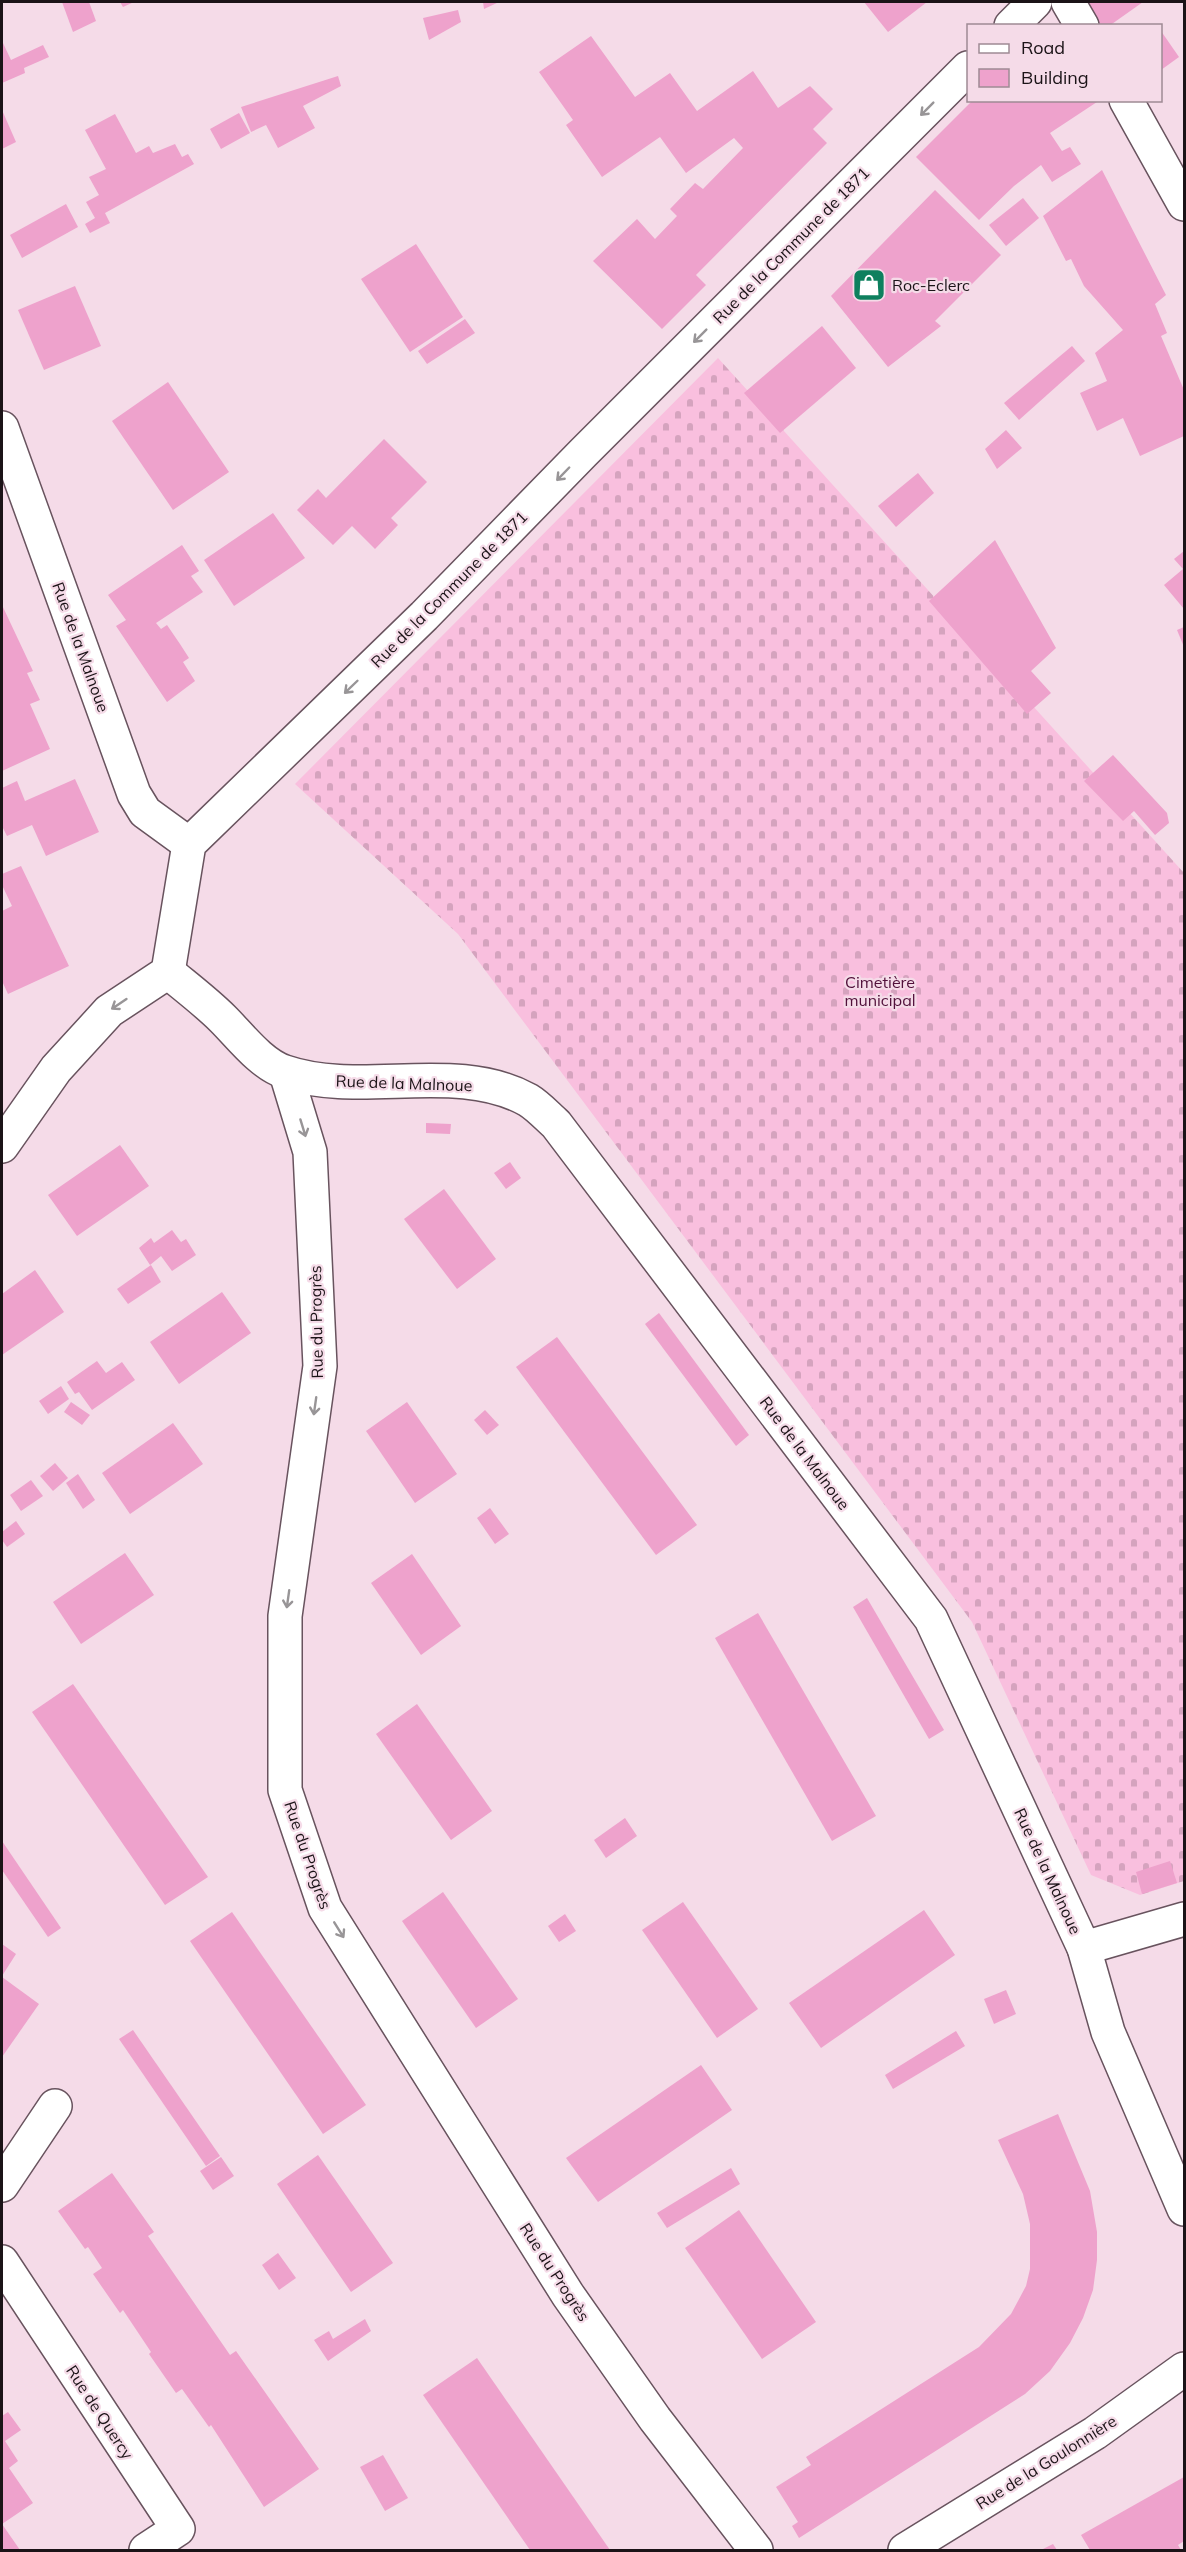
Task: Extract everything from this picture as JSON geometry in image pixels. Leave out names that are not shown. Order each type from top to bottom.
[{"type":"street","points":[[1013,24],[1035,2]]},
{"type":"street","points":[[1068,2],[1081,24]]},
{"type":"street","name":"Rue de la Commune de 1871","points":[[189,844],[424,616],[591,445],[967,70]]},
{"type":"street","points":[[1127,102],[1185,204]]},
{"type":"street","name":"Rue de la Malnoue","points":[[2,428],[134,794],[145,812],[189,844]]},
{"type":"street","points":[[2,1146],[56,1069],[109,1011],[168,972],[189,844]]},
{"type":"street","name":"Rue de la Malnoue","points":[[168,972],[215,1012],[271,1066],[286,1072],[324,1080],[470,1082],[499,1089],[528,1101],[556,1124],[931,1619],[1084,1948],[1108,2032],[1185,2209]]},
{"type":"street","name":"Rue du Progrès","points":[[286,1072],[310,1152],[320,1366],[285,1616],[285,1790],[325,1908],[588,2323],[654,2419],[756,2550]]},
{"type":"street","points":[[1084,1948],[1185,1919]]},
{"type":"street","points":[[2,2185],[55,2106]]},
{"type":"street","name":"Rue de Quercy","points":[[2,2262],[178,2529],[146,2550]]},
{"type":"street","name":"Rue de la Goulonnière","points":[[905,2550],[1095,2433],[1185,2368]]},
{"type":"green space","name":"Cimetière municipal","points":[[718,358],[1184,873],[1184,1881],[1140,1895],[1091,1875],[972,1622],[458,934],[295,784]]},
{"type":"building","points":[[62,2],[89,2],[96,21],[73,32]]},
{"type":"building","points":[[120,2],[134,2],[123,7]]},
{"type":"building","points":[[483,2],[499,2],[484,9]]},
{"type":"building","points":[[864,2],[927,2],[888,32]]},
{"type":"building","points":[[1088,2],[1143,2],[1112,24],[1100,24]]},
{"type":"building","points":[[458,10],[461,22],[429,40],[423,18]]},
{"type":"building","points":[[1162,32],[1179,57],[1162,69]]},
{"type":"building","points":[[591,36],[635,97],[670,73],[697,111],[753,71],[778,108],[810,86],[833,109],[813,129],[827,143],[696,275],[706,285],[662,329],[593,261],[637,219],[655,239],[677,216],[670,209],[695,183],[703,189],[743,148],[734,138],[686,173],[660,137],[602,177],[566,125],[573,120],[539,72]]},
{"type":"building","points":[[3,43],[11,60],[43,45],[49,57],[24,68],[25,73],[2,83]]},
{"type":"building","points":[[338,76],[341,86],[303,106],[315,128],[278,148],[266,125],[251,132],[241,107]]},
{"type":"building","points":[[971,102],[1097,102],[1050,133],[1062,151],[1070,147],[1081,164],[1052,182],[1041,165],[1014,186],[979,220],[916,157]]},
{"type":"building","points":[[2,110],[16,142],[2,149]]},
{"type":"building","points":[[239,113],[250,133],[221,149],[210,129]]},
{"type":"building","points":[[115,114],[136,153],[149,146],[153,153],[175,144],[182,157],[188,154],[194,164],[105,213],[110,223],[90,233],[85,224],[95,218],[86,202],[99,195],[89,177],[106,169],[85,130]]},
{"type":"building","points":[[1102,170],[1166,295],[1155,304],[1167,333],[1161,336],[1184,390],[1184,436],[1140,456],[1123,418],[1097,431],[1080,393],[1107,381],[1095,353],[1123,330],[1084,286],[1071,259],[1066,261],[1043,216]]},
{"type":"building","points":[[935,190],[1001,255],[935,321],[941,326],[888,367],[831,296]]},
{"type":"building","points":[[1023,198],[1039,218],[1006,246],[989,225]]},
{"type":"building","points":[[66,204],[78,227],[22,258],[10,235]]},
{"type":"building","points":[[416,244],[463,317],[410,352],[361,279]]},
{"type":"building","points":[[75,286],[101,346],[44,370],[18,310]]},
{"type":"building","points":[[465,319],[475,333],[427,364],[418,351]]},
{"type":"building","points":[[822,326],[856,368],[780,433],[744,393]]},
{"type":"building","points":[[1072,346],[1085,361],[1019,420],[1004,403]]},
{"type":"building","points":[[168,382],[229,472],[173,510],[112,421]]},
{"type":"building","points":[[1006,430],[1022,448],[997,469],[985,449]]},
{"type":"building","points":[[384,439],[427,482],[391,518],[398,525],[375,549],[352,526],[333,545],[297,510],[318,489],[326,498]]},
{"type":"building","points":[[918,473],[934,493],[896,527],[878,506]]},
{"type":"building","points":[[273,513],[305,558],[234,606],[204,560]]},
{"type":"building","points":[[995,540],[1056,648],[1031,671],[1051,693],[1027,714],[929,601]]},
{"type":"building","points":[[182,545],[199,571],[191,576],[203,592],[156,623],[161,629],[167,625],[180,644],[189,658],[183,662],[195,681],[167,702],[116,626],[126,620],[108,595]]},
{"type":"building","points":[[1184,551],[1184,609],[1164,585],[1183,569],[1174,559]]},
{"type":"building","points":[[2,605],[33,671],[27,673],[40,700],[30,704],[50,749],[2,771]]},
{"type":"building","points":[[1184,627],[1184,647],[1177,630]]},
{"type":"building","points":[[1113,755],[1167,813],[1169,823],[1155,835],[1134,811],[1123,821],[1084,781]]},
{"type":"building","points":[[75,779],[99,832],[46,856],[32,825],[7,836],[2,826],[2,788],[17,781],[25,801]]},
{"type":"building","points":[[21,866],[69,966],[8,994],[2,981],[2,911],[12,906],[2,885],[2,874]]},
{"type":"building","points":[[426,1123],[451,1124],[450,1134],[426,1133]]},
{"type":"building","points":[[120,1145],[149,1186],[77,1236],[48,1195]]},
{"type":"building","points":[[510,1162],[521,1178],[506,1189],[494,1173]]},
{"type":"building","points":[[444,1189],[496,1259],[457,1289],[404,1219]]},
{"type":"building","points":[[172,1230],[181,1242],[186,1239],[196,1255],[172,1271],[161,1256],[150,1265],[139,1248],[151,1238],[154,1243]]},
{"type":"building","points":[[151,1265],[161,1282],[128,1304],[117,1289]]},
{"type":"building","points":[[35,1270],[64,1312],[2,1355],[2,1294]]},
{"type":"building","points":[[222,1292],[251,1333],[179,1384],[150,1342]]},
{"type":"building","points":[[659,1313],[749,1435],[736,1446],[645,1324]]},
{"type":"building","points":[[557,1337],[697,1525],[656,1555],[516,1367]]},
{"type":"building","points":[[97,1361],[106,1373],[122,1362],[135,1380],[92,1410],[79,1392],[75,1394],[67,1382]]},
{"type":"building","points":[[61,1386],[69,1399],[48,1414],[39,1401]]},
{"type":"building","points":[[71,1402],[90,1415],[82,1425],[64,1412]]},
{"type":"building","points":[[407,1402],[457,1474],[415,1503],[366,1431]]},
{"type":"building","points":[[485,1410],[499,1425],[487,1435],[474,1420]]},
{"type":"building","points":[[173,1423],[203,1464],[130,1514],[102,1473]]},
{"type":"building","points":[[55,1463],[68,1478],[53,1491],[40,1476]]},
{"type":"building","points":[[78,1474],[95,1500],[83,1509],[66,1483]]},
{"type":"building","points":[[31,1480],[43,1496],[21,1511],[10,1495]]},
{"type":"building","points":[[490,1508],[509,1534],[495,1544],[477,1518]]},
{"type":"building","points":[[16,1521],[25,1534],[7,1547],[2,1540],[2,1532]]},
{"type":"building","points":[[125,1553],[154,1595],[81,1644],[53,1602]]},
{"type":"building","points":[[412,1554],[461,1626],[421,1655],[371,1583]]},
{"type":"building","points":[[867,1598],[944,1730],[929,1739],[853,1607]]},
{"type":"building","points":[[758,1613],[876,1816],[832,1841],[715,1638]]},
{"type":"building","points":[[73,1684],[208,1877],[165,1905],[32,1712]]},
{"type":"building","points":[[417,1704],[492,1811],[451,1840],[376,1734]]},
{"type":"building","points":[[625,1818],[637,1836],[606,1858],[594,1840]]},
{"type":"building","points":[[2,1841],[61,1928],[48,1937],[2,1870]]},
{"type":"building","points":[[1170,1861],[1177,1883],[1142,1894],[1136,1872]]},
{"type":"building","points":[[443,1892],[518,1999],[476,2028],[402,1921]]},
{"type":"building","points":[[683,1902],[758,2009],[717,2038],[642,1930]]},
{"type":"building","points":[[924,1910],[955,1955],[821,2048],[789,2003]]},
{"type":"building","points":[[232,1912],[366,2105],[323,2134],[190,1941]]},
{"type":"building","points":[[565,1914],[576,1931],[559,1942],[548,1926]]},
{"type":"building","points":[[2,1944],[16,1954],[2,1976]]},
{"type":"building","points":[[2,1977],[39,2004],[2,2057]]},
{"type":"building","points":[[1006,1990],[1016,2014],[994,2024],[984,1999]]},
{"type":"building","points":[[133,2030],[220,2156],[206,2166],[119,2039]]},
{"type":"building","points":[[956,2031],[965,2046],[893,2089],[885,2075]]},
{"type":"building","points":[[701,2065],[732,2110],[598,2202],[566,2158]]},
{"type":"building","points":[[1058,2114],[1090,2191],[1097,2232],[1097,2260],[1093,2290],[1083,2318],[1070,2343],[1050,2371],[1025,2394],[799,2538],[792,2526],[798,2522],[776,2487],[811,2465],[806,2457],[979,2347],[1011,2314],[1026,2286],[1030,2269],[1030,2224],[1023,2194],[998,2140]]},
{"type":"building","points":[[318,2155],[393,2263],[351,2292],[277,2184]]},
{"type":"building","points":[[221,2157],[234,2176],[213,2190],[200,2171]]},
{"type":"building","points":[[731,2168],[740,2184],[667,2228],[657,2213]]},
{"type":"building","points":[[112,2173],[154,2232],[148,2236],[230,2355],[236,2351],[319,2469],[264,2507],[211,2425],[209,2427],[182,2389],[176,2393],[123,2310],[120,2313],[93,2274],[102,2268],[88,2247],[85,2249],[58,2211]]},
{"type":"building","points":[[739,2210],[816,2322],[762,2359],[685,2248]]},
{"type":"building","points":[[278,2253],[296,2278],[279,2290],[262,2265]]},
{"type":"building","points":[[365,2319],[371,2331],[328,2361],[314,2340],[329,2331],[333,2339]]},
{"type":"building","points":[[477,2358],[610,2550],[530,2550],[423,2395]]},
{"type":"building","points":[[8,2412],[21,2430],[5,2441],[18,2461],[9,2468],[33,2503],[2,2524],[2,2416]]},
{"type":"building","points":[[383,2455],[408,2498],[385,2511],[360,2467]]},
{"type":"building","points":[[1184,2477],[1184,2541],[1178,2545],[1181,2550],[1090,2550],[1081,2535]]},
{"type":"building","points":[[2,2524],[20,2550],[2,2550]]},
{"type":"building","points":[[1053,2544],[1057,2550],[1041,2550]]},
{"type":"place","name":"Roc-Eclerc","points":[[869,285]]}]
